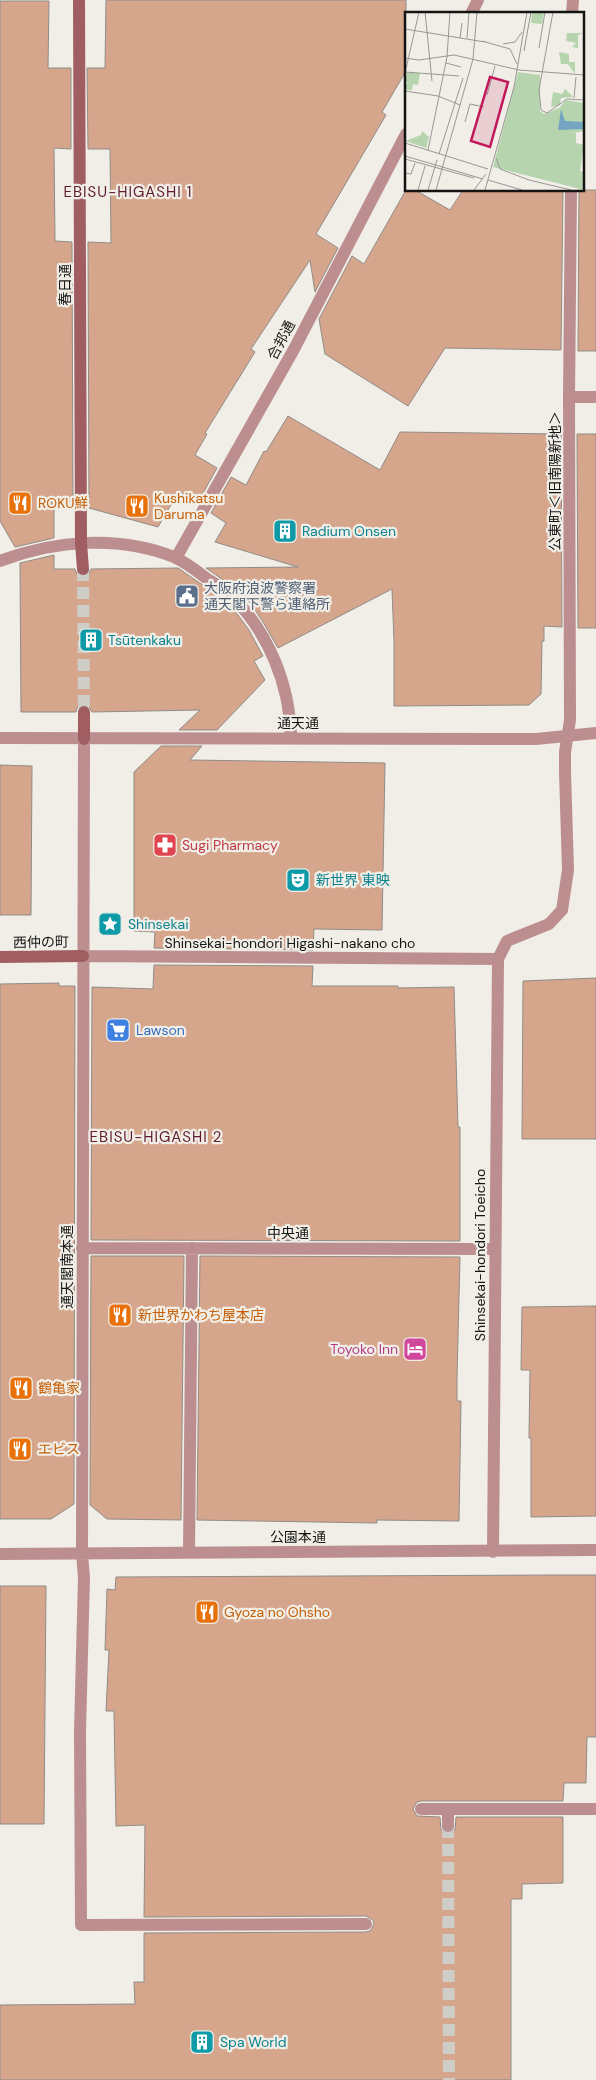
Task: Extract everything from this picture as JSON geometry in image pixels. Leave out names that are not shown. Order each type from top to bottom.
[{"type":"street","name":"春日通","points":[[79,0],[81,542],[83,569]]},
{"type":"street","points":[[472,12],[478,0]]},
{"type":"street","name":"合邦通","points":[[176,558],[293,350],[405,136]]},
{"type":"street","name":"公東町＜旧南陽新地＞","points":[[498,959],[507,941],[549,924],[562,910],[568,870],[565,772],[567,735],[570,720],[569,398],[571,191]]},
{"type":"street","points":[[569,398],[596,397]]},
{"type":"street","points":[[0,561],[26,551],[81,542],[114,544],[152,550],[176,558],[230,594],[252,619],[272,652],[286,693],[291,721],[291,738]]},
{"type":"street","points":[[84,712],[84,738]]},
{"type":"street","name":"通天通","points":[[0,738],[536,739],[596,733]]},
{"type":"street","name":"通天閣南本通","points":[[84,738],[82,1248],[82,1554],[84,1577],[80,1731],[81,1925],[366,1924]]},
{"type":"street","name":"西仲の町","points":[[0,958],[83,956]]},
{"type":"street","name":"Shinsekai-hondori Higashi-nakano cho","points":[[83,956],[498,959]]},
{"type":"street","name":"Shinsekai-hondori Toeicho","points":[[493,1552],[494,1250],[498,959]]},
{"type":"street","name":"中央通","points":[[82,1248],[494,1250]]},
{"type":"street","points":[[189,1552],[192,1248]]},
{"type":"street","name":"公園本通","points":[[0,1554],[596,1550]]},
{"type":"street","points":[[421,1809],[596,1809]]},
{"type":"street","points":[[448,1809],[448,1826]]},
{"type":"building","points":[[106,0],[406,0],[405,73],[382,112],[386,115],[316,234],[338,248],[315,292],[310,260],[251,349],[255,352],[205,433],[207,434],[195,455],[217,468],[197,504],[179,491],[158,527],[89,508],[88,242],[111,243],[110,149],[88,149],[87,68],[105,68]]},
{"type":"building","points":[[0,1],[49,1],[48,68],[71,68],[71,149],[54,148],[55,241],[72,242],[73,503],[54,498],[54,538],[15,547],[0,521]]},
{"type":"building","points":[[596,190],[596,351],[578,351],[579,191]]},
{"type":"building","points":[[405,191],[417,191],[450,210],[462,191],[563,191],[561,350],[445,348],[408,406],[325,354],[319,319],[352,256],[364,264]]},
{"type":"building","points":[[288,416],[380,470],[400,432],[561,434],[562,627],[544,626],[541,694],[529,705],[394,706],[392,589],[278,648],[251,604],[236,589],[206,568],[298,567],[215,542],[226,523],[211,513],[231,477],[246,485],[264,451],[266,452]]},
{"type":"building","points":[[577,434],[596,434],[596,628],[578,628]]},
{"type":"building","name":"Tsūtenkaku","points":[[54,555],[54,569],[75,569],[77,574],[83,577],[88,575],[91,569],[178,568],[223,599],[238,615],[249,630],[263,656],[254,661],[265,680],[217,730],[179,730],[200,710],[92,712],[88,705],[84,704],[77,708],[76,712],[21,712],[20,563]]},
{"type":"building","points":[[161,746],[202,746],[190,760],[385,763],[382,930],[314,929],[313,950],[154,948],[155,932],[134,931],[134,772]]},
{"type":"building","points":[[0,765],[32,766],[31,915],[0,915]]},
{"type":"building","points":[[154,965],[313,966],[312,986],[454,987],[458,1127],[460,1127],[460,1241],[91,1240],[92,987],[153,989]]},
{"type":"building","points":[[596,978],[596,1139],[522,1139],[523,981]]},
{"type":"building","points":[[59,983],[59,986],[75,986],[74,1504],[51,1519],[0,1519],[0,984]]},
{"type":"building","points":[[91,1256],[184,1256],[181,1520],[107,1519],[90,1505]]},
{"type":"building","points":[[200,1256],[460,1257],[457,1377],[457,1401],[461,1401],[459,1521],[377,1520],[377,1523],[197,1520]]},
{"type":"building","points":[[596,1306],[596,1516],[531,1517],[530,1370],[521,1370],[522,1307]]},
{"type":"building","points":[[596,1575],[596,1737],[587,1737],[586,1783],[564,1783],[563,1801],[421,1801],[417,1802],[413,1809],[417,1816],[440,1817],[441,1830],[448,1834],[455,1830],[456,1817],[563,1817],[563,1883],[522,1884],[522,1899],[511,1899],[511,2080],[0,2080],[0,2005],[135,2004],[134,1982],[144,1982],[144,1933],[366,1932],[370,1931],[374,1924],[373,1920],[366,1916],[144,1917],[145,1825],[116,1826],[114,1711],[106,1711],[109,1650],[105,1650],[107,1589],[115,1590],[116,1577]]},
{"type":"building","points":[[0,1586],[46,1586],[44,1824],[0,1824]]},
{"type":"tunnel","points":[[83,569],[84,712]]},
{"type":"tunnel","points":[[448,1826],[449,2080]]},
{"type":"place","name":"ROKU鮮","points":[[20,503]]},
{"type":"place","name":"Kushikatsu Daruma","points":[[137,506]]},
{"type":"place","name":"Radium Onsen","points":[[285,531]]},
{"type":"place","name":"大阪府浪波警察署 通天閣下警ら連絡所","points":[[187,596]]},
{"type":"place","name":"Tsūtenkaku","points":[[91,640]]},
{"type":"place","name":"Sugi Pharmacy","points":[[165,845]]},
{"type":"place","name":"新世界 東映","points":[[298,880]]},
{"type":"place","name":"Shinsekai","points":[[110,924]]},
{"type":"place","name":"Lawson","points":[[118,1030]]},
{"type":"place","name":"新世界かわち屋本店","points":[[120,1315]]},
{"type":"place","name":"Toyoko Inn","points":[[415,1349]]},
{"type":"place","name":"鶴亀家","points":[[21,1388]]},
{"type":"place","name":"エビス","points":[[20,1449]]},
{"type":"place","name":"Gyoza no Ohsho","points":[[207,1612]]},
{"type":"place","name":"Spa World","points":[[202,2042]]},
{"type":"district","name":"EBISU-HIGASHI 1","points":[[128,192]]},
{"type":"district","name":"EBISU-HIGASHI 2","points":[[156,1137]]}]
